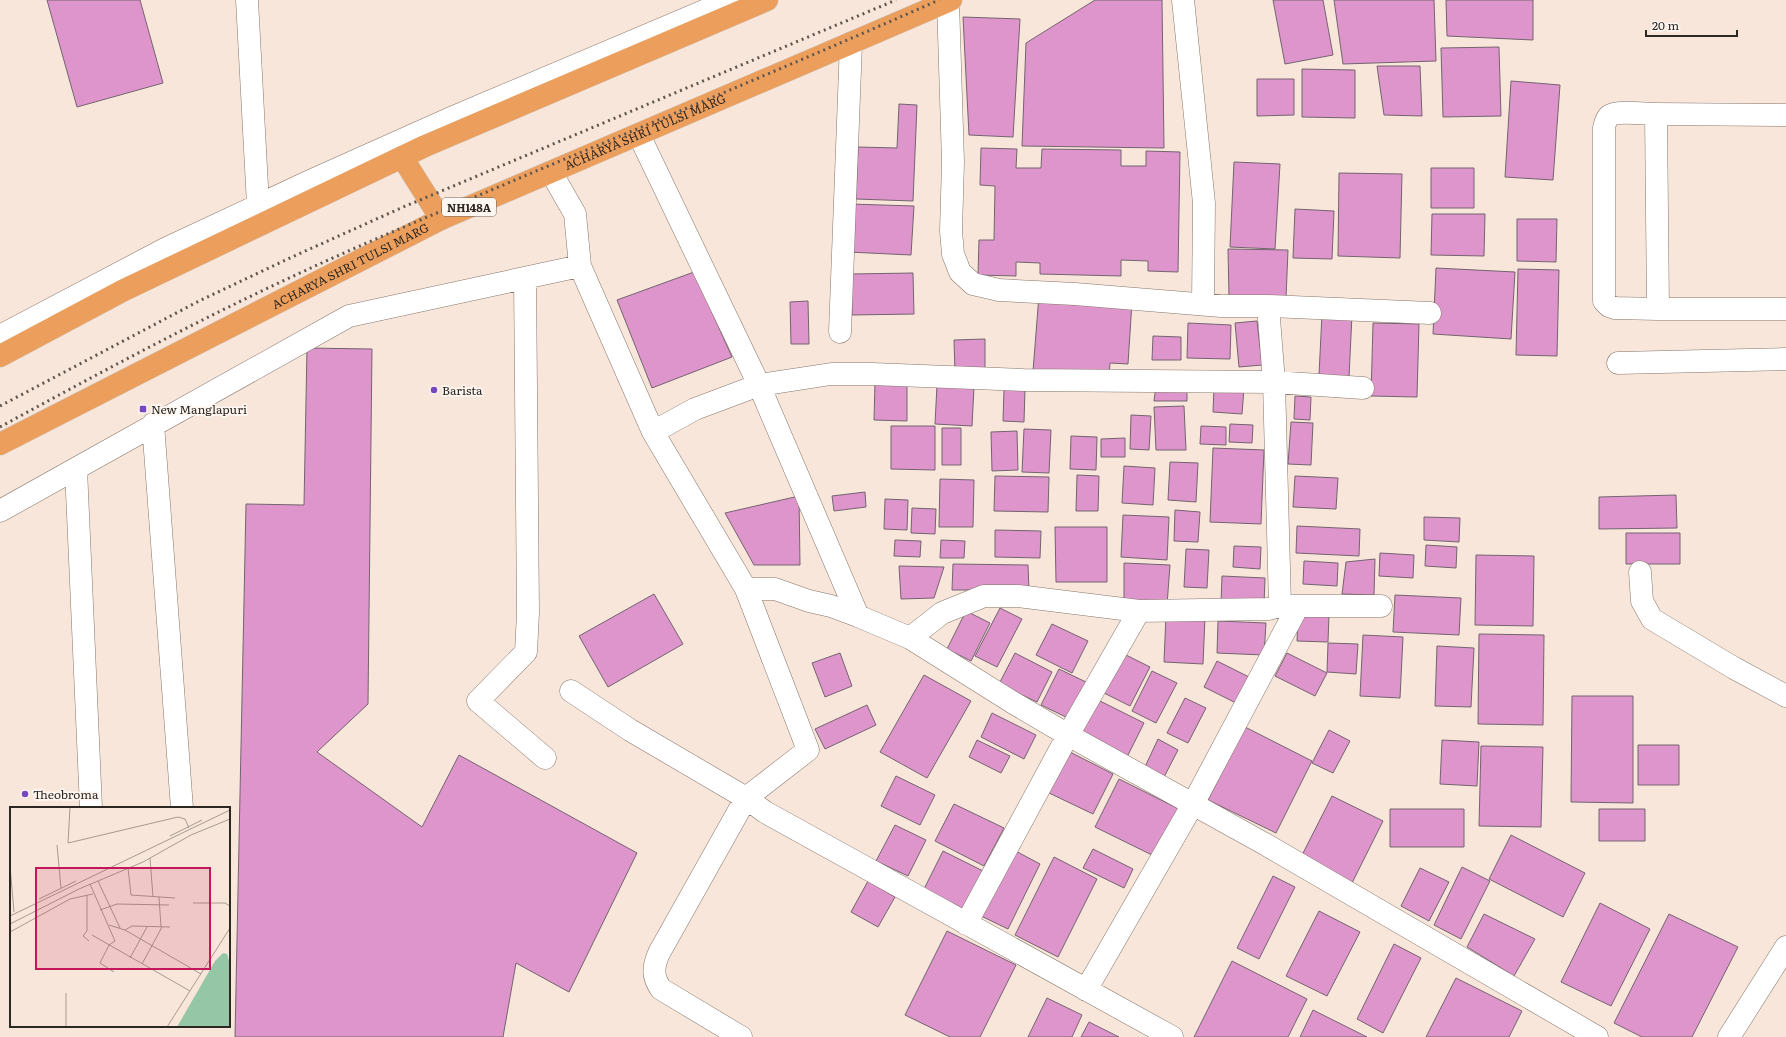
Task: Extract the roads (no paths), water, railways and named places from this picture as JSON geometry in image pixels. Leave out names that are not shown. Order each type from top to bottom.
[{"type":"highway","points":[[0,356],[122,291],[402,157],[512,108],[767,0]]},
{"type":"highway","name":"ACHARYA SHRI TULSI MARG","points":[[0,444],[441,219],[950,1]]},
{"type":"highway","points":[[402,157],[441,219]]},
{"type":"street","points":[[247,0],[258,205]]},
{"type":"street","points":[[0,336],[165,248],[258,205],[451,118],[730,0]]},
{"type":"street","points":[[1183,0],[1204,203],[1203,304]]},
{"type":"street","points":[[950,1],[953,162],[951,232],[954,254],[960,272],[973,284],[999,290],[1075,294],[1203,304],[1430,313]]},
{"type":"street","points":[[840,332],[851,43]]},
{"type":"street","points":[[1786,115],[1617,113],[1610,115],[1606,120],[1604,128],[1604,301],[1609,306],[1615,308],[1658,309],[1786,309]]},
{"type":"street","points":[[1656,114],[1658,309]]},
{"type":"street","points":[[639,135],[759,385],[858,616]]},
{"type":"street","points":[[551,172],[575,214],[580,266],[653,432],[746,588],[808,750],[746,798],[659,953],[654,965],[655,981],[661,989],[742,1037]]},
{"type":"street","points":[[0,511],[153,424],[349,316],[580,266]]},
{"type":"street","points":[[525,278],[528,613],[526,652],[478,701],[545,758]]},
{"type":"street","points":[[1086,990],[1193,804],[1289,606],[1268,306]]},
{"type":"street","points":[[1618,363],[1786,359]]},
{"type":"street","points":[[653,432],[695,410],[759,385],[831,374],[872,374],[1023,380],[1274,382],[1363,388]]},
{"type":"street","points":[[153,424],[182,807]]},
{"type":"street","points":[[76,469],[91,807]]},
{"type":"street","points":[[1640,572],[1642,601],[1652,619],[1734,668],[1786,696]]},
{"type":"street","points":[[746,588],[774,588],[809,601],[831,606],[910,638],[1068,735],[1193,804],[1597,1037]]},
{"type":"street","points":[[910,638],[942,613],[984,596],[1018,596],[1139,611],[1268,609],[1289,606],[1382,606]]},
{"type":"street","points":[[966,924],[1068,735],[1139,611]]},
{"type":"street","points":[[571,691],[661,750],[746,798],[765,812],[1172,1037]]},
{"type":"street","points":[[1728,1037],[1786,947]]},
{"type":"railway","points":[[0,406],[199,301],[292,257],[401,208],[896,0]]},
{"type":"railway","points":[[0,427],[186,328],[328,260],[939,0]]},
{"type":"place","name":"Barista","points":[[434,390]]},
{"type":"place","name":"New Manglapuri","points":[[143,409]]},
{"type":"place","name":"Theobroma","points":[[25,794]]}]
